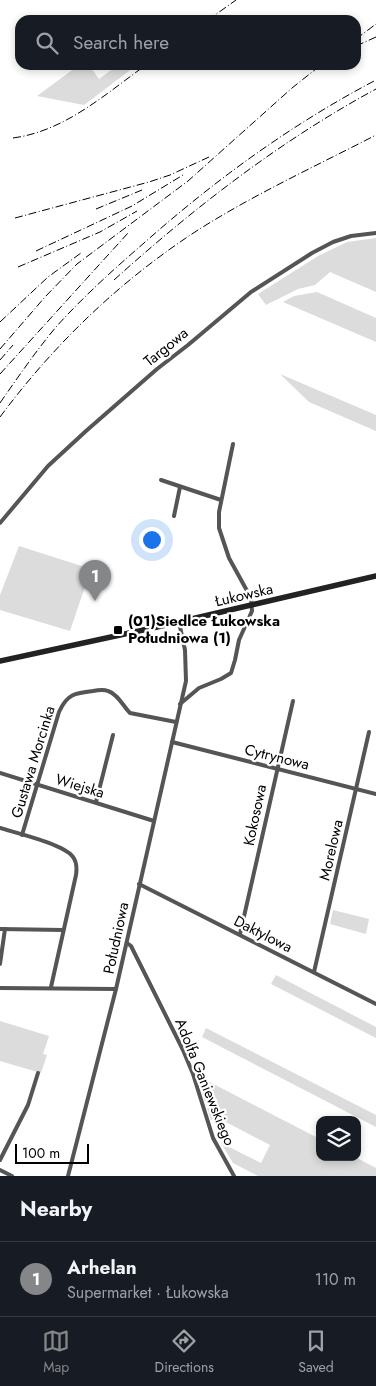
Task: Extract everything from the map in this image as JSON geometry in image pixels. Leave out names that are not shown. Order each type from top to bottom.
[{"type":"main road","name":"Łukowska","points":[[0,661],[252,606],[376,576]]},
{"type":"street","name":"Targowa","points":[[0,523],[48,466],[157,369],[246,296],[280,272],[333,242],[351,236],[376,233]]},
{"type":"street","points":[[180,704],[199,688],[231,673],[239,640],[250,617],[252,606],[245,585],[229,558],[220,533],[218,519],[233,444]]},
{"type":"street","points":[[161,480],[180,488],[221,500]]},
{"type":"street","points":[[174,516],[180,488]]},
{"type":"street","name":"Południowa","points":[[68,1176],[127,943],[186,681],[186,660],[179,622]]},
{"type":"street","name":"Gustawa Morcinka","points":[[22,835],[59,712],[63,702],[70,696],[78,692],[109,691],[116,696],[130,713],[176,722]]},
{"type":"street","name":"Kokosowa","points":[[240,934],[293,700]]},
{"type":"street","name":"Morelowa","points":[[314,972],[368,732]]},
{"type":"street","points":[[96,802],[113,735]]},
{"type":"street","name":"Cytrynowa","points":[[172,742],[376,794]]},
{"type":"street","name":"Wiejska","points":[[0,773],[154,821]]},
{"type":"street","points":[[0,828],[63,848],[75,862],[76,875],[51,987]]},
{"type":"street","name":"Daktylowa","points":[[139,884],[376,1004]]},
{"type":"street","points":[[0,964],[2,929],[63,930]]},
{"type":"street","name":"Adolfa Ganiewskiego","points":[[127,943],[131,946],[183,1050],[213,1138],[234,1176]]},
{"type":"street","points":[[0,988],[116,989]]},
{"type":"street","points":[[0,1160],[28,1105],[38,1073]]},
{"type":"street","points":[[0,1170],[12,1176]]},
{"type":"shaded area","points":[[72,70],[93,70],[99,79],[111,70],[130,70],[84,105],[37,96]]},
{"type":"shaded area","points":[[376,238],[376,292],[330,272],[315,285],[298,289],[266,305],[258,294],[318,256],[347,242]]},
{"type":"shaded area","points":[[317,292],[376,318],[376,342],[283,302],[294,296]]},
{"type":"shaded area","points":[[280,374],[376,415],[376,431],[309,402]]},
{"type":"shaded area","points":[[19,546],[91,569],[70,631],[0,610],[0,595]]},
{"type":"shaded area","points":[[333,910],[369,919],[366,934],[330,924]]},
{"type":"shaded area","points":[[276,975],[376,1027],[376,1038],[271,984]]},
{"type":"shaded area","points":[[0,1021],[49,1036],[43,1054],[47,1055],[41,1073],[0,1061]]},
{"type":"shaded area","points":[[206,1028],[376,1115],[376,1127],[361,1119],[361,1116],[355,1116],[202,1037]]},
{"type":"shaded area","points":[[196,1075],[316,1137],[316,1161],[361,1160],[376,1168],[376,1176],[258,1176],[233,1163],[221,1143],[261,1163],[270,1145],[216,1117],[211,1120]]},
{"type":"railway","points":[[215,15],[236,0]]},
{"type":"railway","points":[[361,35],[376,24]]},
{"type":"railway","points":[[361,44],[376,37]]},
{"type":"railway","points":[[13,138],[32,134],[67,120],[139,70]]},
{"type":"railway","points":[[0,349],[45,297],[77,264],[188,181],[315,70]]},
{"type":"railway","points":[[0,403],[41,345],[66,316],[110,273],[171,220],[226,175],[284,134],[376,80]]},
{"type":"railway","points":[[114,280],[207,201],[239,177],[306,131],[376,89]]},
{"type":"railway","points":[[0,417],[67,338],[91,314],[142,270],[198,230],[241,204],[376,135]]},
{"type":"railway","points":[[15,218],[149,182],[170,175],[209,157]]},
{"type":"railway","points":[[36,251],[132,206],[183,175]]},
{"type":"railway","points":[[96,209],[142,190]]},
{"type":"railway","points":[[18,267],[100,232],[137,211]]},
{"type":"railway","points":[[0,374],[128,233]]},
{"type":"railway","points":[[0,322],[48,277],[81,253]]},
{"type":"railway","points":[[0,360],[13,345]]},
{"type":"place","name":"Arhelan","points":[[95,601]]},
{"type":"place","name":"(01)Siedlce Łukowska Południowa (1)","points":[[118,630]]}]
